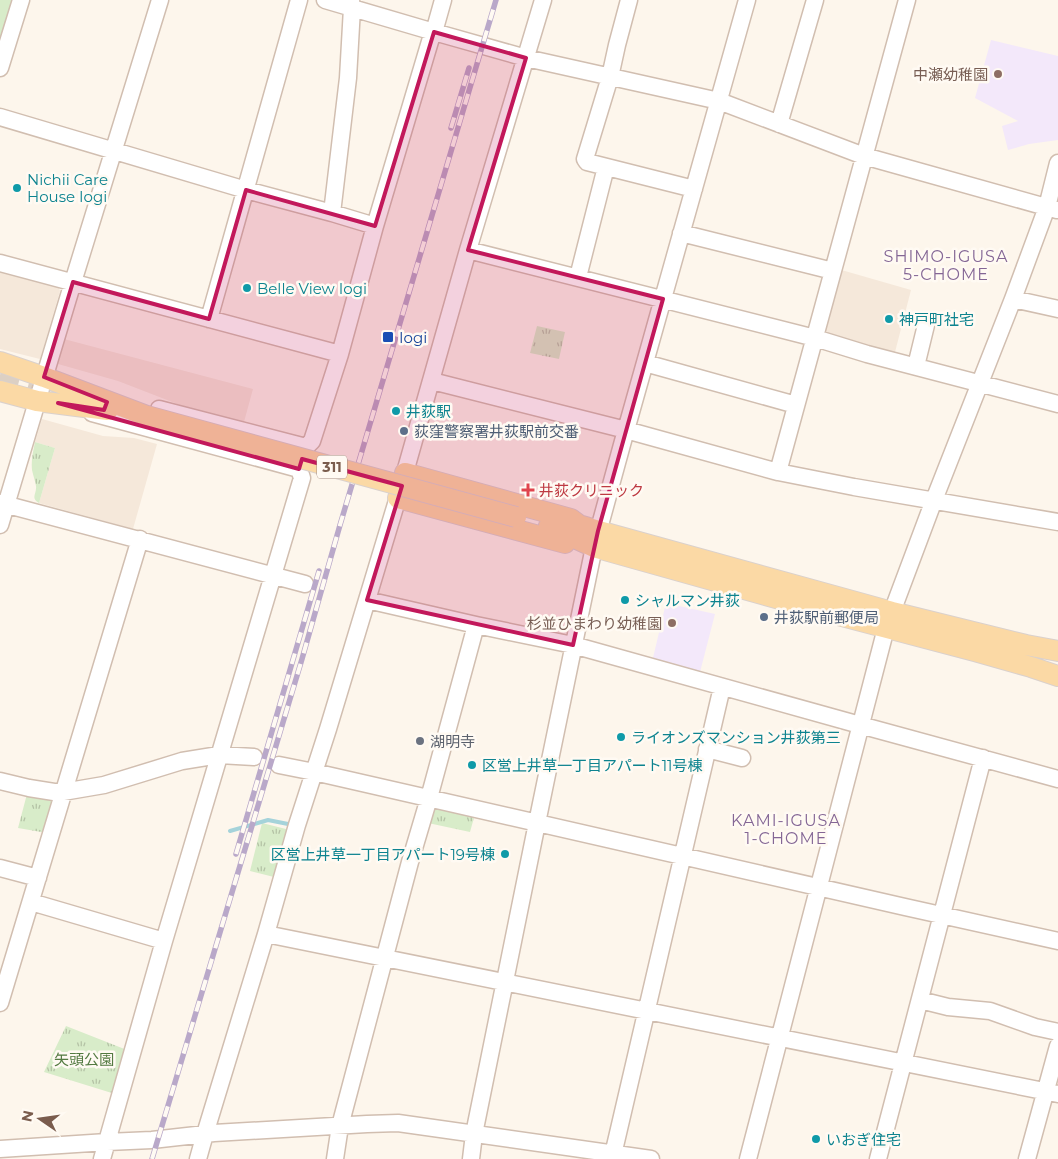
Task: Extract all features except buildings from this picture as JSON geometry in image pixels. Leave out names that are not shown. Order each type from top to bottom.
[{"type":"main road","name":"311","points":[[2,362],[44,377],[60,394]]},
{"type":"main road","points":[[0,390],[8,380],[8,371],[2,362]]},
{"type":"main road","name":"311","points":[[0,390],[38,401],[60,394],[147,416],[889,620],[975,651],[1058,676]]},
{"type":"main road","points":[[405,473],[571,519],[596,539]]},
{"type":"main road","points":[[398,498],[572,545],[596,539]]},
{"type":"main road","name":"311","points":[[889,620],[1058,651]]},
{"type":"street","points":[[0,68],[21,0]]},
{"type":"street","points":[[0,525],[3,504],[38,401],[160,0]]},
{"type":"street","points":[[209,319],[299,0]]},
{"type":"street","points":[[325,0],[352,4],[434,32],[526,58],[719,101],[864,156],[1053,208]]},
{"type":"street","points":[[102,1159],[164,941],[302,478],[300,469],[306,448],[312,441],[340,354],[375,226],[444,0]]},
{"type":"street","points":[[198,1159],[297,825],[398,498],[468,250],[543,0]]},
{"type":"street","points":[[629,0],[616,45],[610,77],[585,158],[587,162],[694,189]]},
{"type":"street","points":[[471,1159],[474,1134],[536,822],[596,539],[747,0]]},
{"type":"street","points":[[780,124],[815,0]]},
{"type":"street","points":[[778,472],[907,0]]},
{"type":"street","points":[[332,213],[348,78],[352,4]]},
{"type":"street","points":[[0,117],[375,226]]},
{"type":"street","points":[[748,1159],[889,620],[979,384],[1053,208],[1058,163]]},
{"type":"street","points":[[578,277],[606,167]]},
{"type":"street","points":[[681,233],[833,271]]},
{"type":"street","points":[[468,250],[815,338],[867,354],[1058,404]]},
{"type":"street","points":[[0,263],[340,354]]},
{"type":"street","points":[[1014,299],[1058,309]]},
{"type":"street","points":[[916,366],[926,325]]},
{"type":"street","points":[[645,363],[796,405]]},
{"type":"street","points":[[432,381],[626,430],[778,472],[1058,522]]},
{"type":"street","points":[[60,394],[306,448]]},
{"type":"street","points":[[60,394],[132,424],[300,469]]},
{"type":"street","points":[[3,504],[305,584]]},
{"type":"street","points":[[0,1003],[140,540]]},
{"type":"street","points":[[367,600],[573,645],[1058,778]]},
{"type":"street","points":[[335,1159],[340,1126],[410,862],[476,625]]},
{"type":"street","points":[[612,1156],[722,687]]},
{"type":"street","points":[[707,749],[742,758]]},
{"type":"street","points":[[0,781],[29,788],[63,792],[104,785],[182,761],[219,755],[254,757]]},
{"type":"street","points":[[878,1159],[983,758]]},
{"type":"street","points":[[279,765],[1058,941]]},
{"type":"street","points":[[0,868],[38,878]]},
{"type":"street","points":[[31,902],[164,941]]},
{"type":"street","points":[[266,934],[1051,1093]]},
{"type":"street","points":[[920,1000],[948,1007],[990,1011],[1035,1027],[1058,1032]]},
{"type":"street","points":[[1027,1159],[1051,1093],[1058,1046]]},
{"type":"street","points":[[0,1149],[152,1140],[205,1134],[398,1123],[612,1156],[651,1159]]},
{"type":"highlighted area","points":[[434,32],[526,58],[468,250],[663,299],[598,531],[573,645],[367,600],[402,486],[302,459],[299,469],[58,403],[104,410],[107,402],[44,377],[73,282],[209,319],[246,190],[375,226]]},
{"type":"shaded area","points":[[991,40],[1058,56],[1058,140],[1029,144],[1008,150],[1002,126],[1018,121],[975,98]]},
{"type":"shaded area","points":[[0,269],[58,285],[60,291],[40,359],[0,349]]},
{"type":"shaded area","points":[[838,269],[911,290],[894,356],[820,332]]},
{"type":"shaded area","points":[[64,339],[253,389],[244,422],[180,405],[118,381],[58,364]]},
{"type":"shaded area","points":[[42,419],[103,436],[134,438],[157,444],[133,529],[39,503],[55,448],[35,442]]},
{"type":"shaded area","points":[[666,603],[715,614],[699,676],[652,662]]},
{"type":"green space","points":[[0,0],[15,0],[0,46]]},
{"type":"green space","points":[[537,326],[565,332],[559,359],[530,353]]},
{"type":"green space","points":[[35,442],[55,448],[39,503],[34,498],[36,486],[32,470]]},
{"type":"green space","points":[[27,794],[51,798],[56,803],[47,833],[18,828]]},
{"type":"green space","points":[[439,806],[475,814],[470,832],[428,823],[430,809]]},
{"type":"green space","points":[[262,823],[290,830],[278,878],[250,871]]},
{"type":"green space","name":"矢頭公園","points":[[66,1026],[127,1050],[115,1094],[44,1072]]},
{"type":"waterway","points":[[230,831],[268,820],[293,825]]},
{"type":"tunnel","points":[[0,375],[56,390]]},
{"type":"railway","points":[[152,1159],[302,659],[496,0]]},
{"type":"railway","points":[[451,128],[469,68]]},
{"type":"railway","points":[[236,854],[319,571]]},
{"type":"place","name":"中瀬幼稚園","points":[[998,74]]},
{"type":"place","name":"Nichii Care House Iogi","points":[[17,188]]},
{"type":"place","name":"Belle View Iogi","points":[[247,288]]},
{"type":"place","name":"神戸町社宅","points":[[889,319]]},
{"type":"place","name":"Iogi","points":[[388,337]]},
{"type":"place","name":"井荻駅","points":[[396,411]]},
{"type":"place","name":"荻窪警察署井荻駅前交番","points":[[404,431]]},
{"type":"place","name":"井荻クリニック","points":[[528,490]]},
{"type":"place","name":"シャルマン井荻","points":[[625,600]]},
{"type":"place","name":"井荻駅前郵便局","points":[[764,617]]},
{"type":"place","name":"杉並ひまわり幼稚園","points":[[672,623]]},
{"type":"place","name":"ライオンズマンション井荻第三","points":[[621,737]]},
{"type":"place","name":"湖明寺","points":[[420,741]]},
{"type":"place","name":"区営上井草一丁目アパート11号棟","points":[[472,765]]},
{"type":"place","name":"区営上井草一丁目アパート19号棟","points":[[505,854]]},
{"type":"place","name":"いおぎ住宅","points":[[816,1139]]},
{"type":"district","name":"SHIMO-IGUSA 5-CHOME","points":[[946,265]]},
{"type":"district","name":"KAMI-IGUSA 1-CHOME","points":[[786,829]]}]
